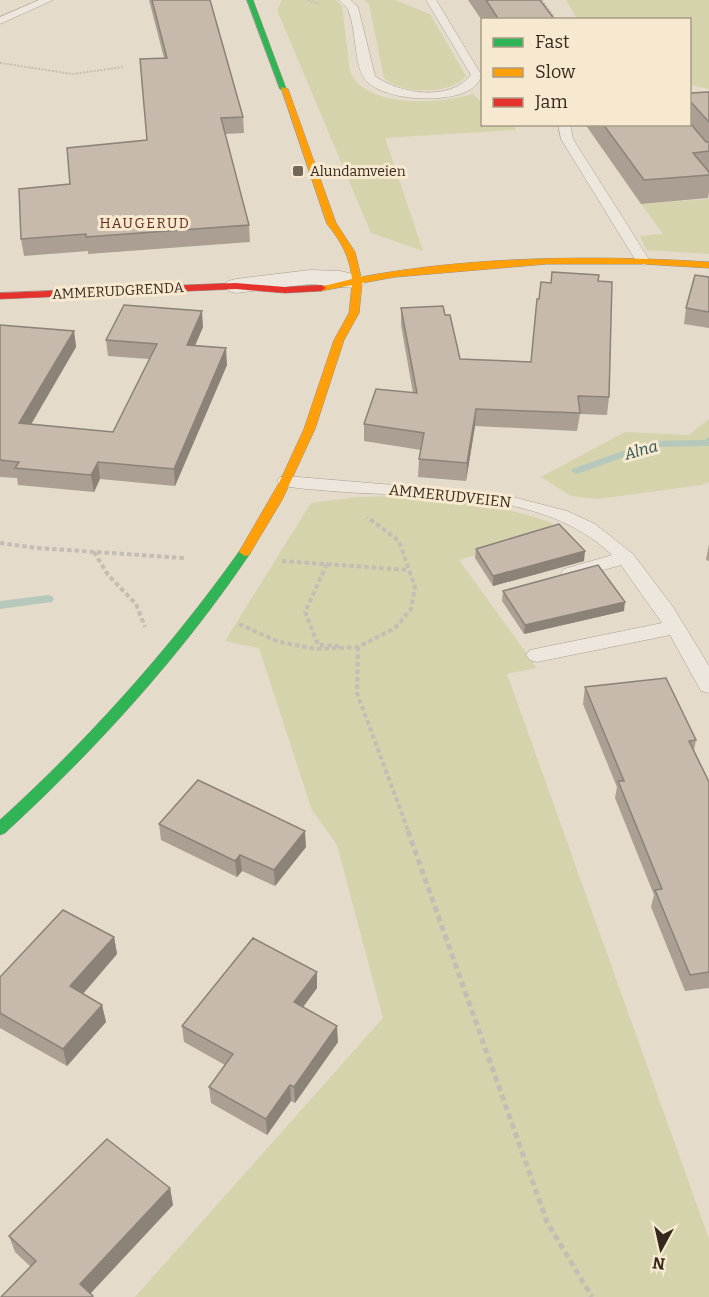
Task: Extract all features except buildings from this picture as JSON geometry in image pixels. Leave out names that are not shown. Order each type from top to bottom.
[{"type":"street","points":[[250,0],[267,40],[332,224],[348,240],[337,278],[332,309],[340,337]]},
{"type":"street","points":[[328,241],[332,224]]},
{"type":"street","points":[[236,286],[282,278],[337,278],[548,261],[643,261],[709,265]]},
{"type":"street","points":[[0,829],[65,769],[156,672],[229,575],[252,540],[286,481],[319,405],[340,337],[354,315],[337,278]]},
{"type":"street","name":"AMMERUDGRENDA","points":[[0,296],[236,286]]},
{"type":"lane","points":[[0,21],[48,0]]},
{"type":"lane","points":[[344,0],[352,7],[369,77],[374,83],[395,91],[414,94],[446,93],[467,87],[474,82],[477,75],[430,0]]},
{"type":"lane","points":[[564,126],[567,140],[643,261]]},
{"type":"lane","name":"AMMERUDVEIEN","points":[[286,481],[346,488],[458,494],[510,501],[546,510],[575,521],[613,546],[647,585],[709,686]]},
{"type":"lane","points":[[556,577],[625,558]]},
{"type":"lane","points":[[537,655],[674,627]]},
{"type":"path","points":[[542,0],[555,18]]},
{"type":"path","points":[[0,63],[73,74],[123,67]]},
{"type":"path","points":[[230,619],[292,646],[317,649],[358,647],[395,628],[411,609],[415,587],[399,541],[361,513]]},
{"type":"path","points":[[0,543],[184,558]]},
{"type":"path","points":[[94,552],[108,575],[136,604],[146,628],[152,634]]},
{"type":"path","points":[[281,561],[409,570]]},
{"type":"path","points":[[327,564],[305,612],[318,645],[358,647]]},
{"type":"path","points":[[358,647],[357,693],[392,785],[547,1222],[592,1297]]},
{"type":"green space","points":[[282,0],[336,0],[342,6],[350,72],[359,84],[371,92],[406,101],[443,100],[473,94],[481,102],[481,126],[523,126],[514,127],[516,130],[385,138],[423,251],[371,233],[277,10]]},
{"type":"green space","points":[[364,0],[395,0],[430,14],[466,76],[449,87],[437,90],[413,90],[384,78],[369,4]]},
{"type":"green space","points":[[566,0],[709,0],[709,89],[691,85],[691,18],[576,18]]},
{"type":"green space","points":[[709,199],[709,254],[646,250],[640,236],[663,234],[641,204]]},
{"type":"green space","points":[[709,419],[709,482],[701,485],[598,499],[571,496],[541,477],[625,432],[689,435]]},
{"type":"green space","points":[[396,496],[482,505],[523,514],[564,528],[459,560],[537,668],[507,674],[709,1239],[709,1297],[135,1297],[383,1018],[337,845],[312,810],[259,648],[225,641],[311,503],[359,497]]},
{"type":"waterway","name":"Alna","points":[[576,471],[651,444],[707,443],[709,440]]},
{"type":"waterway","name":"Alna","points":[[0,605],[48,599]]},
{"type":"traffic: fast","points":[[250,0],[284,89]]},
{"type":"traffic: fast","points":[[0,829],[67,765],[131,698],[191,627],[245,552]]},
{"type":"traffic: slow","points":[[245,552],[276,500],[302,447],[317,410],[339,340],[354,313],[357,285],[351,252],[340,232],[332,224],[284,89]]},
{"type":"traffic: slow","points":[[321,288],[395,274],[547,261],[643,261],[709,265]]},
{"type":"traffic: jam","points":[[0,296],[236,286],[285,290],[321,288]]},
{"type":"place","name":"Alundamveien","points":[[298,171]]},
{"type":"district","name":"HAUGERUD","points":[[145,223]]}]
